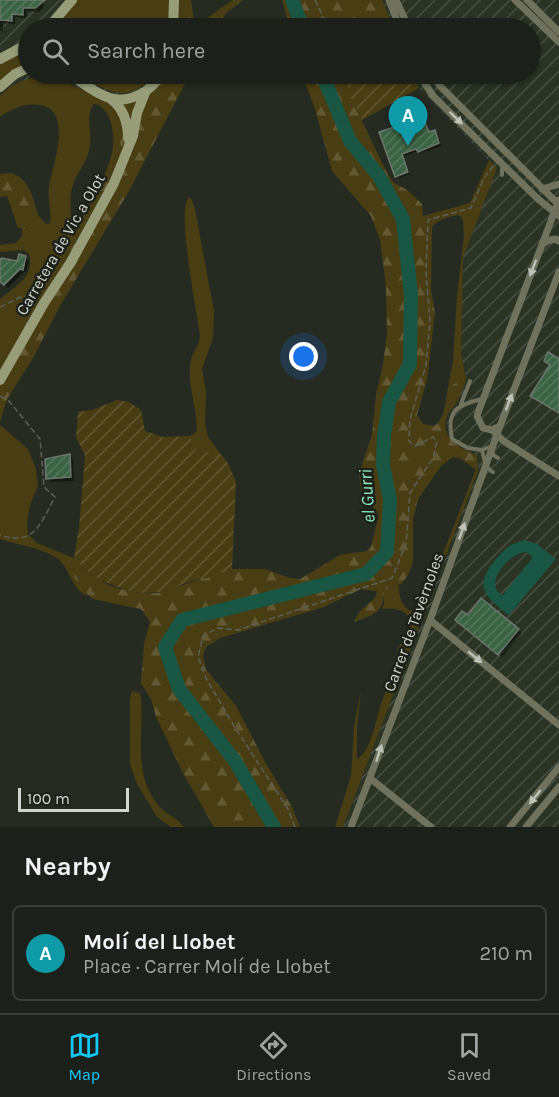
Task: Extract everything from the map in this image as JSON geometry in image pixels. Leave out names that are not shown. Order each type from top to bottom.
[{"type":"street","points":[[57,18],[72,0]]},
{"type":"street","points":[[173,18],[174,0]]},
{"type":"street","points":[[388,0],[396,18]]},
{"type":"street","points":[[396,0],[404,18]]},
{"type":"street","points":[[515,0],[534,18]]},
{"type":"street","points":[[526,0],[559,32]]},
{"type":"street","points":[[541,25],[559,42]]},
{"type":"street","points":[[0,59],[18,49]]},
{"type":"street","points":[[0,87],[18,73]]},
{"type":"street","points":[[84,84],[111,99],[128,98],[145,93],[154,84]]},
{"type":"street","points":[[425,84],[433,96],[498,164],[556,214]]},
{"type":"street","points":[[439,84],[542,189],[559,203],[477,416],[483,428],[494,432],[505,442],[559,476]]},
{"type":"street","name":"Carretera de Vic a Olot","points":[[0,380],[48,296],[71,262],[114,183],[133,136],[137,113],[145,93]]},
{"type":"street","name":"Carretera de Vic a Olot","points":[[111,99],[126,119],[128,131],[126,154]]},
{"type":"street","points":[[542,189],[559,184]]},
{"type":"street","points":[[541,247],[547,241],[555,239],[559,241]]},
{"type":"street","name":"Carrer de Tavèrnoles","points":[[351,827],[430,620],[486,464],[494,432],[500,426],[559,272]]},
{"type":"street","points":[[554,285],[559,295]]},
{"type":"street","points":[[430,620],[559,725]]},
{"type":"street","points":[[510,827],[559,767]]},
{"type":"street","points":[[371,778],[431,827]]},
{"type":"street","points":[[526,827],[559,787]]},
{"type":"lane","points":[[498,164],[502,175]]},
{"type":"lane","points":[[462,404],[470,381]]},
{"type":"lane","points":[[483,399],[462,404],[452,413],[449,425],[452,439],[468,448],[482,450],[492,446],[493,455],[498,458]]},
{"type":"lane","points":[[482,450],[489,471],[492,472]]},
{"type":"path","points":[[315,0],[324,18]]},
{"type":"path","points":[[295,827],[288,809],[207,680],[198,657],[203,636],[218,628],[238,630],[392,578],[406,544],[410,493],[434,458],[437,441],[433,437],[415,446],[409,441],[410,419],[426,366],[430,321],[426,273],[428,220],[471,208],[484,178],[498,164]]},
{"type":"path","points":[[0,307],[21,297],[36,294],[48,296]]},
{"type":"path","points":[[0,396],[9,400],[40,439],[44,488],[55,496],[35,533],[19,539],[0,535]]},
{"type":"shaded area","points":[[0,0],[178,0],[178,18],[18,18],[18,84],[158,84],[146,97],[7,88],[0,96]]},
{"type":"shaded area","points":[[382,0],[559,0],[559,827],[343,827],[478,471],[477,455],[463,450],[451,441],[446,429],[448,414],[457,402],[466,379],[461,353],[463,258],[496,168],[417,84],[541,84],[541,18],[390,18]]},
{"type":"shaded area","points":[[525,540],[537,544],[556,559],[509,615],[487,596],[483,583],[497,558],[509,546]],"holes":[[[526,552],[533,557],[502,596],[496,589],[495,583],[502,567],[511,558],[521,553]]]},
{"type":"green space","points":[[76,0],[169,0],[168,18],[62,18]]},
{"type":"green space","points":[[178,0],[191,0],[193,18],[178,18]]},
{"type":"green space","points":[[233,0],[243,0],[223,18],[207,18]]},
{"type":"green space","points":[[282,0],[382,0],[390,18],[287,18]]},
{"type":"green space","points":[[18,54],[18,68],[8,73],[0,82],[0,63]]},
{"type":"green space","points":[[16,84],[69,84],[110,102],[120,123],[120,143],[115,164],[86,224],[0,366],[0,299],[22,281],[30,262],[29,254],[24,250],[0,252],[0,245],[16,243],[22,236],[22,229],[27,228],[38,215],[46,224],[50,223],[49,186],[59,139],[56,116],[50,109],[39,105],[28,105],[14,109],[0,117],[0,96]],"holes":[[[94,104],[100,106],[108,115],[113,131],[112,155],[99,188],[87,211],[76,225],[71,219],[71,193],[89,151],[91,108]]]},
{"type":"green space","points":[[95,84],[144,84],[137,89],[118,93]]},
{"type":"green space","points":[[158,84],[185,84],[129,191],[7,399],[0,422],[0,366],[86,224],[115,164],[120,143],[120,123],[110,102],[146,97]]},
{"type":"green space","points":[[306,84],[346,84],[387,173],[393,182],[407,190],[422,204],[423,220],[432,227],[431,289],[435,313],[427,380],[417,415],[423,424],[434,426],[443,414],[448,388],[457,382],[465,384],[457,402],[448,414],[446,430],[452,441],[477,455],[478,471],[461,459],[453,457],[441,466],[418,499],[413,520],[413,562],[408,575],[401,584],[384,590],[384,598],[377,612],[355,622],[359,613],[376,596],[377,591],[361,589],[324,607],[220,638],[206,647],[203,655],[205,668],[236,706],[292,807],[300,827],[214,827],[183,773],[156,717],[151,699],[141,683],[144,644],[150,622],[141,609],[93,599],[74,577],[76,572],[87,571],[108,585],[134,593],[158,593],[232,569],[265,569],[300,579],[340,555],[367,551],[371,547],[379,515],[361,490],[359,473],[372,435],[376,395],[383,364],[387,333],[386,286],[380,240],[371,216],[332,171]]},
{"type":"green space","points":[[346,84],[417,84],[419,88],[362,120]]},
{"type":"green space","points":[[489,160],[497,168],[463,258],[461,353],[466,379],[465,384],[457,382],[448,388],[453,361],[464,236],[463,220],[459,215],[452,216],[440,220],[432,227],[423,220],[423,216],[470,203]]},
{"type":"green space","points":[[11,173],[26,183],[37,211],[38,215],[27,229],[18,228],[7,196],[0,197],[0,174]]},
{"type":"green space","points":[[189,197],[195,209],[214,311],[213,338],[202,369],[206,392],[205,423],[208,437],[219,452],[197,450],[190,436],[197,431],[190,366],[200,335],[186,240],[186,206]]},
{"type":"green space","points":[[117,400],[129,402],[141,410],[145,431],[163,437],[190,436],[197,450],[219,452],[228,463],[236,482],[232,569],[163,592],[134,593],[102,581],[74,558],[85,456],[76,437],[78,412],[92,410]]},
{"type":"green space","points":[[0,425],[28,449],[36,469],[38,486],[30,505],[27,522],[28,534],[37,543],[74,558],[87,571],[81,571],[78,581],[88,596],[78,589],[64,566],[55,557],[35,548],[0,539]]},
{"type":"green space","points":[[476,469],[478,471],[343,827],[335,827],[351,776],[354,726],[361,690],[357,759],[370,742],[382,701],[398,666],[398,648],[409,629],[410,622],[406,613],[395,609],[381,609],[384,604],[384,590],[399,585],[404,605],[411,610],[421,610]]},
{"type":"green space","points":[[132,691],[140,693],[141,698],[141,754],[145,781],[159,806],[184,827],[171,827],[157,817],[137,784],[130,764]]},
{"type":"building","points":[[0,0],[45,0],[35,8],[23,8],[23,15],[12,14],[12,21],[0,20]]},
{"type":"building","points":[[421,112],[429,132],[435,130],[439,143],[418,152],[416,149],[402,154],[408,172],[395,177],[379,132],[401,125],[399,119]]},
{"type":"building","points":[[19,254],[26,256],[23,270],[20,269],[4,285],[0,282],[0,259],[17,261]]},
{"type":"building","points":[[548,352],[559,359],[559,413],[530,396],[550,365],[544,361]]},
{"type":"building","points":[[70,454],[71,477],[46,479],[45,459]]},
{"type":"building","points":[[481,598],[519,629],[498,655],[455,620],[462,611],[468,615]]},
{"type":"waterway","name":"el Gurri","points":[[292,0],[299,18]]},
{"type":"waterway","name":"el Gurri","points":[[274,827],[235,761],[179,689],[165,647],[182,620],[366,574],[387,552],[390,500],[383,465],[384,436],[389,402],[410,364],[411,295],[403,219],[379,176],[350,141],[326,84]]},
{"type":"place","name":"Molí del Llobet","points":[[408,146]]}]
